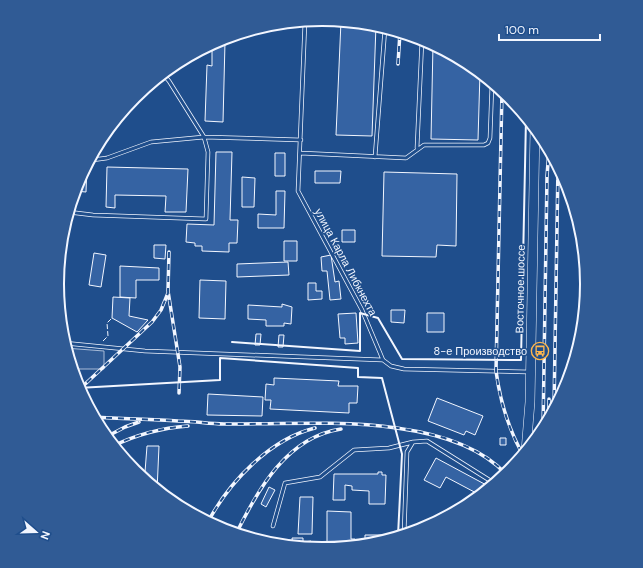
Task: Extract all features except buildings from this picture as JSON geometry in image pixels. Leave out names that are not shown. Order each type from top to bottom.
[{"type":"street","name":"Восточное шоссе","points":[[528,439],[530,422],[535,139]]},
{"type":"lane","name":"улица Карла Либкнехта","points":[[305,27],[298,192],[362,310],[383,360]]},
{"type":"lane","points":[[374,157],[384,34]]},
{"type":"lane","points":[[418,148],[422,47]]},
{"type":"lane","points":[[73,213],[92,215],[206,219],[208,152],[204,137],[166,78]]},
{"type":"lane","points":[[300,153],[406,158],[424,144],[484,145],[488,143],[490,138],[492,90]]},
{"type":"lane","points":[[96,160],[107,158],[152,142],[204,137],[301,140]]},
{"type":"lane","points":[[70,344],[145,351],[383,360],[391,366],[404,369],[531,372]]},
{"type":"lane","points":[[273,526],[285,483],[320,477],[354,450],[389,448],[413,442],[427,441],[489,481]]},
{"type":"lane","points":[[404,528],[407,452],[413,442]]},
{"type":"shaded area","points":[[71,348],[104,351],[104,369],[78,369]]},
{"type":"railway","points":[[398,64],[400,39]]},
{"type":"railway","points":[[502,100],[496,371],[505,414],[520,448]]},
{"type":"railway","points":[[543,416],[548,161]]},
{"type":"railway","points":[[554,395],[558,180]]},
{"type":"railway","points":[[169,252],[168,291],[180,367],[179,393]]},
{"type":"railway","points":[[84,385],[152,322],[161,310],[168,293]]},
{"type":"railway","points":[[549,399],[549,406]]},
{"type":"railway","points":[[101,417],[218,424],[333,423],[373,425],[412,430],[448,439],[480,454],[500,470]]},
{"type":"railway","points":[[112,434],[139,422]]},
{"type":"railway","points":[[119,443],[150,432],[188,426]]},
{"type":"railway","points":[[211,517],[227,492],[252,464],[282,442],[315,428]]},
{"type":"railway","points":[[239,528],[265,483],[276,468],[290,454],[305,442],[322,434],[341,429]]},
{"type":"fence","points":[[103,341],[108,336],[107,323],[112,318]]},
{"type":"wall","points":[[232,342],[360,351],[360,313],[378,318],[402,359],[521,360],[526,127]]},
{"type":"wall","points":[[85,388],[220,380],[220,358],[358,368],[358,377],[382,378],[402,454],[398,530]]},
{"type":"place","name":"8-е Производство","points":[[540,351]]}]
